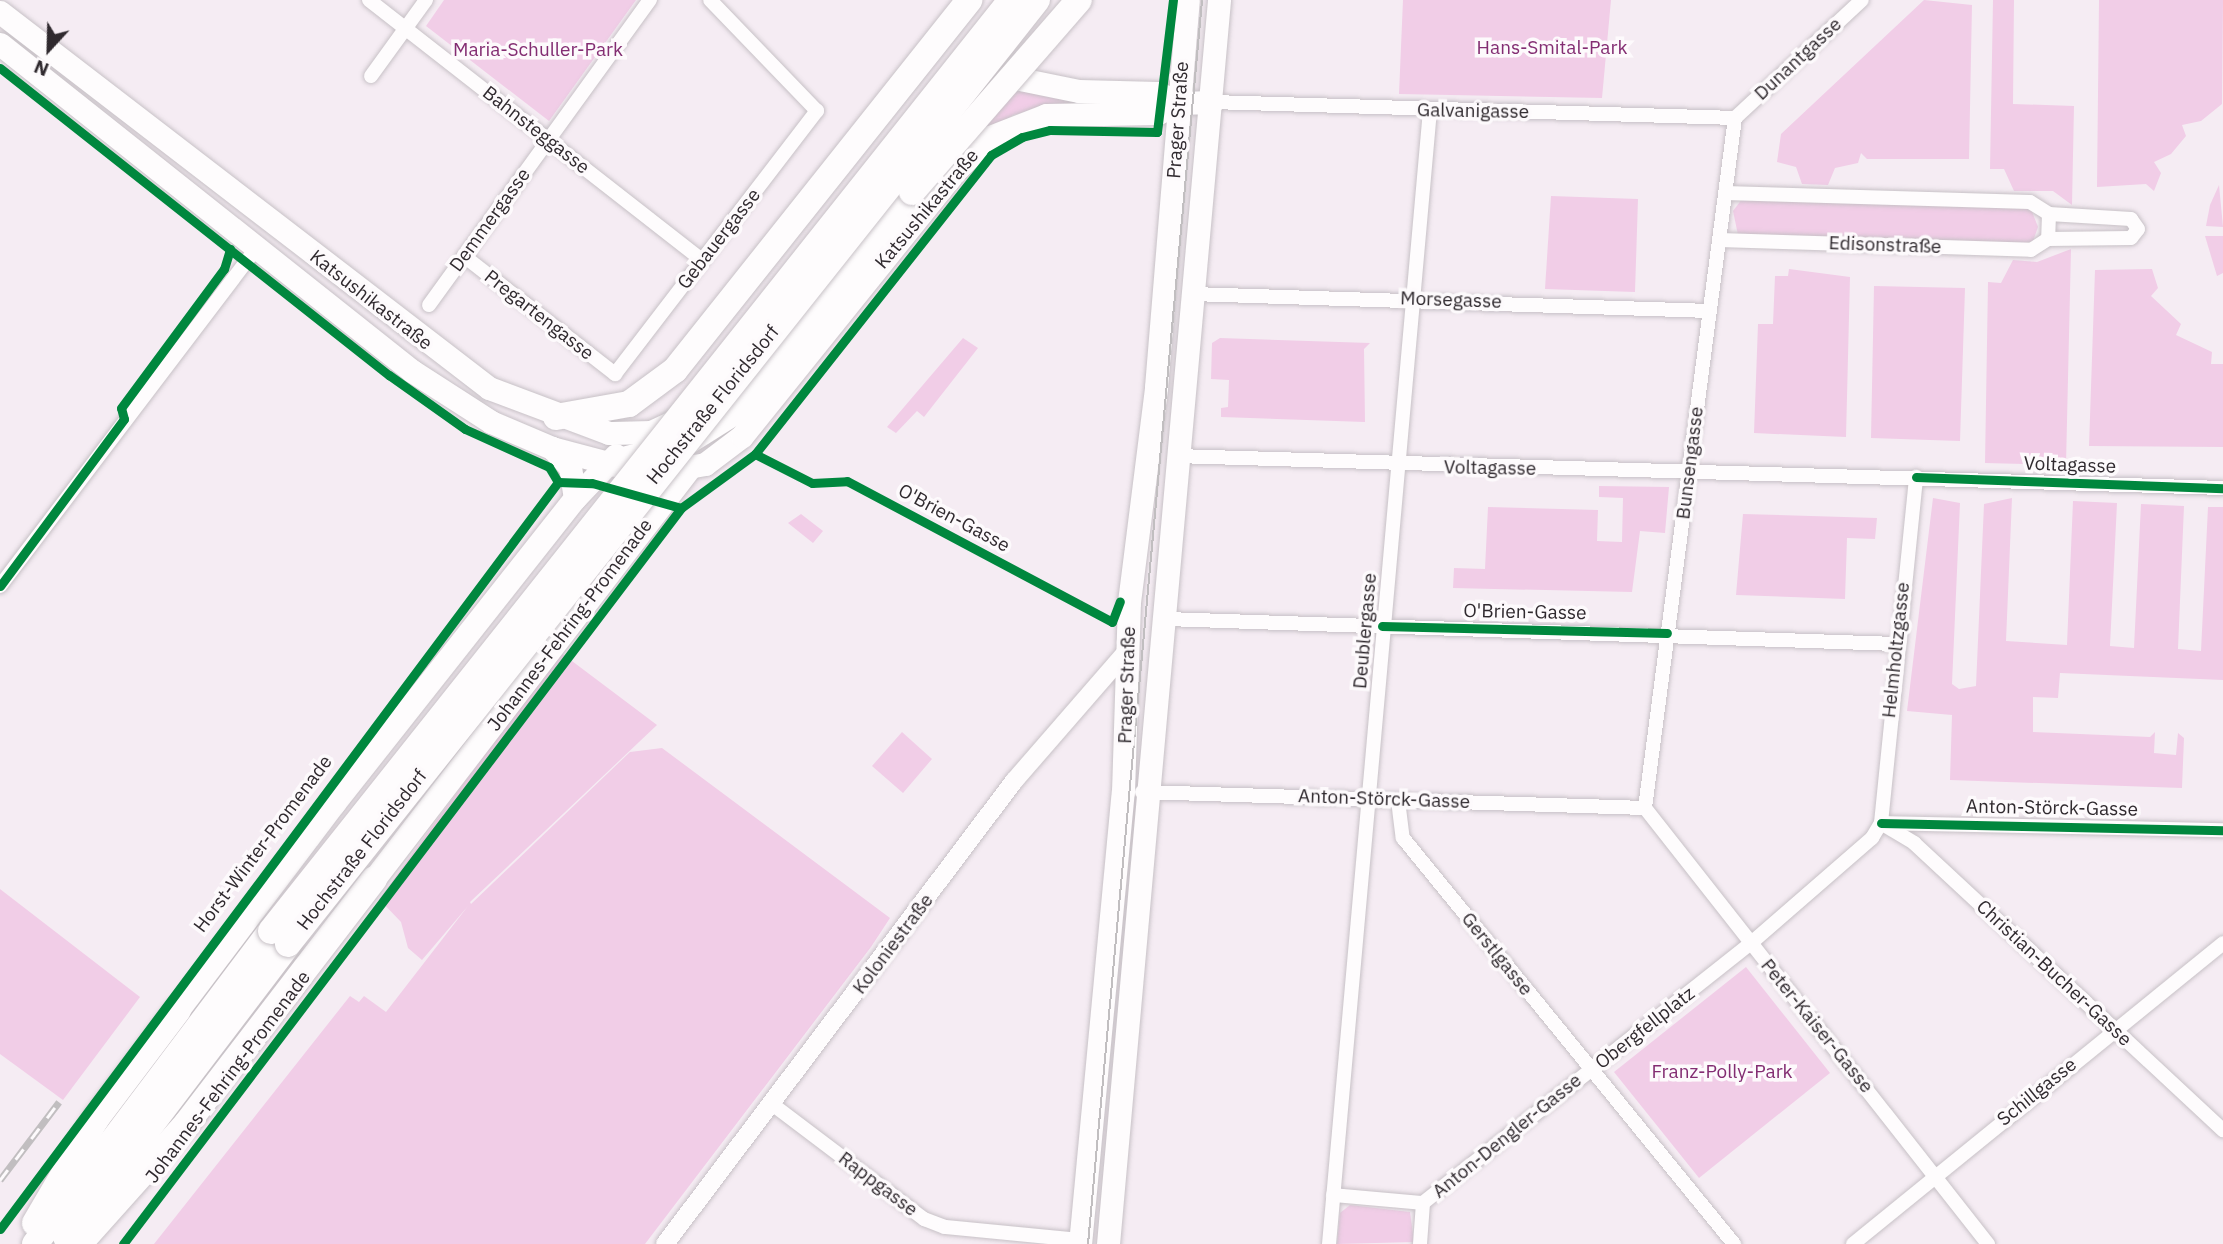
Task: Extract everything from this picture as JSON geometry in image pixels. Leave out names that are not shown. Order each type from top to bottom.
[{"type":"highway","points":[[556,417],[629,404],[675,370],[969,0]]},
{"type":"highway","name":"Hochstraße Floridsdorf","points":[[279,938],[1011,0]]},
{"type":"highway","name":"Hochstraße Floridsdorf","points":[[279,938],[1037,0]]},
{"type":"highway","points":[[607,464],[695,439],[736,411],[912,192],[1079,0]]},
{"type":"highway","points":[[79,1244],[187,1123],[374,879]]},
{"type":"highway","points":[[34,1244],[279,938]]},
{"type":"highway","points":[[61,1244],[279,938]]},
{"type":"highway","points":[[26,1244],[66,1165],[178,1010]]},
{"type":"main road","name":"Prager Straße","points":[[1085,1243],[1123,792],[1128,650],[1188,0]]},
{"type":"main road","name":"Prager Straße","points":[[1108,1244],[1166,619],[1176,456],[1212,102],[1219,0]]},
{"type":"main road","name":"Katsushikastraße","points":[[0,12],[450,362],[512,401],[608,433],[642,452],[688,470],[743,436],[956,170],[990,137],[1046,115],[1158,113],[1180,103]]},
{"type":"main road","name":"Katsushikastraße","points":[[0,44],[412,370],[491,422],[552,448],[607,464]]},
{"type":"main road","name":"Katsushikastraße","points":[[642,452],[709,392],[958,89],[997,76],[1079,91],[1158,93],[1180,103]]},
{"type":"main road","points":[[1180,103],[1212,102]]},
{"type":"main road","points":[[256,249],[274,226]]},
{"type":"main road","points":[[552,448],[570,467],[575,498]]},
{"type":"main road","points":[[642,452],[645,529]]},
{"type":"main road","points":[[178,1010],[309,835],[575,498],[607,464]]},
{"type":"main road","points":[[374,879],[688,470]]},
{"type":"main road","points":[[1128,650],[1166,619]]},
{"type":"street","name":"Bahnsteggasse","points":[[369,0],[702,260]]},
{"type":"street","points":[[371,76],[426,0]]},
{"type":"street","name":"Demmergasse","points":[[429,305],[650,0]]},
{"type":"street","name":"Gebauergasse","points":[[615,374],[815,114],[814,103],[710,0]]},
{"type":"street","name":"Dunantgasse","points":[[1735,118],[1862,0]]},
{"type":"street","name":"Galvanigasse","points":[[1212,102],[1735,118]]},
{"type":"street","name":"Deublergasse","points":[[1329,1244],[1430,110]]},
{"type":"street","name":"Bunsengasse","points":[[1645,808],[1735,118]]},
{"type":"street","name":"Edisonstraße","points":[[1719,240],[2031,250],[2048,239],[2131,238],[2138,229],[2131,219],[2049,215],[2030,202],[1725,192]]},
{"type":"street","points":[[2048,239],[2049,215]]},
{"type":"street","points":[[0,586],[256,249]]},
{"type":"street","name":"Pregartengasse","points":[[464,256],[615,374]]},
{"type":"street","name":"Morsegasse","points":[[1192,295],[1413,299],[1709,311]]},
{"type":"street","name":"Voltagasse","points":[[1176,456],[1397,466],[1916,477],[2223,488]]},
{"type":"street","name":"Helmholtzgasse","points":[[1881,823],[1895,644],[1916,477]]},
{"type":"street","name":"O'Brien-Gasse","points":[[1166,619],[1667,633],[1895,644]]},
{"type":"street","name":"Koloniestraße","points":[[665,1244],[1014,781],[1128,650]]},
{"type":"street","name":"Anton-Störck-Gasse","points":[[1123,792],[1645,808]]},
{"type":"street","name":"Gerstlgasse","points":[[1398,800],[1403,838],[1590,1070]]},
{"type":"street","name":"Peter-Kaiser-Gasse","points":[[1645,808],[1988,1244]]},
{"type":"street","points":[[1750,944],[1872,838],[1881,823]]},
{"type":"street","name":"Anton-Störck-Gasse","points":[[1881,823],[2223,831]]},
{"type":"street","name":"Christian-Bucher-Gasse","points":[[1881,823],[1914,844],[2223,1130]]},
{"type":"street","name":"Horst-Winter-Promenade","points":[[309,835],[359,876],[374,879]]},
{"type":"street","name":"Schillgasse","points":[[1853,1244],[2223,943]]},
{"type":"street","name":"Obergfellplatz","points":[[1734,1244],[1590,1070],[1750,944]]},
{"type":"street","name":"Anton-Dengler-Gasse","points":[[1423,1203],[1590,1070]]},
{"type":"street","name":"Rappgasse","points":[[772,1104],[924,1219],[945,1227],[1085,1243]]},
{"type":"street","points":[[1334,1195],[1423,1203],[1420,1244]]},
{"type":"green space","name":"Maria-Schuller-Park","points":[[444,0],[636,0],[549,121],[426,26]]},
{"type":"green space","name":"Hans-Smital-Park","points":[[1403,0],[1611,0],[1602,98],[1399,94]]},
{"type":"green space","points":[[1924,0],[1972,5],[1969,159],[1867,159],[1861,153],[1858,163],[1835,168],[1828,185],[1802,184],[1796,167],[1777,162],[1781,134]]},
{"type":"green space","points":[[1993,0],[2014,0],[2013,104],[2074,106],[2072,205],[2053,191],[2014,191],[2004,169],[1990,169]]},
{"type":"green space","points":[[2099,0],[2223,0],[2222,104],[2201,121],[2182,125],[2186,136],[2171,154],[2154,162],[2161,173],[2154,191],[2146,184],[2097,187]]},
{"type":"green space","points":[[1017,86],[1146,100],[1039,108],[1013,115],[969,144]]},
{"type":"green space","points":[[2219,185],[2223,227],[2206,226],[2210,205]]},
{"type":"green space","points":[[1551,196],[1638,199],[1635,292],[1545,289]]},
{"type":"green space","points":[[1742,199],[2031,209],[2038,227],[2033,241],[2023,244],[1738,235],[1733,211]]},
{"type":"green space","points":[[2205,236],[2223,236],[2223,273],[2217,276]]},
{"type":"green space","points":[[2071,249],[2066,465],[1985,463],[1988,282],[2001,283],[2013,260],[2037,262]]},
{"type":"green space","points":[[1789,269],[1850,277],[1846,437],[1754,433],[1758,324],[1773,324],[1775,276],[1788,276]]},
{"type":"green space","points":[[2152,269],[2158,288],[2151,296],[2181,324],[2176,335],[2212,352],[2211,364],[2223,364],[2223,447],[2089,446],[2095,270]]},
{"type":"green space","points":[[1874,286],[1965,288],[1960,441],[1871,438]]},
{"type":"green space","points":[[963,338],[978,348],[924,417],[917,411],[896,433],[887,427]]},
{"type":"green space","points":[[1220,338],[1370,343],[1364,349],[1365,422],[1221,417],[1221,408],[1228,407],[1229,380],[1211,379],[1212,343]]},
{"type":"green space","points":[[1599,486],[1669,487],[1665,533],[1640,531],[1632,592],[1453,588],[1454,568],[1485,569],[1488,507],[1598,510],[1597,541],[1622,542],[1623,498],[1599,497]]},
{"type":"green space","points":[[1933,498],[1960,503],[1952,684],[1959,689],[1976,686],[1984,504],[2012,498],[2006,641],[2067,645],[2073,501],[2117,503],[2110,646],[2134,648],[2141,504],[2184,506],[2178,649],[2201,651],[2208,507],[2223,507],[2223,680],[2060,673],[2058,698],[2033,697],[2033,732],[2150,737],[2155,732],[2154,753],[2176,755],[2178,733],[2184,738],[2182,788],[1950,780],[1952,715],[1907,711]]},
{"type":"green space","points":[[801,514],[823,531],[813,543],[788,523]]},
{"type":"green space","points":[[1743,514],[1877,518],[1875,539],[1847,538],[1845,599],[1736,595]]},
{"type":"green space","points":[[560,652],[657,725],[470,902],[471,904],[630,752],[662,748],[890,918],[871,947],[645,1244],[154,1244],[350,996],[359,1002],[364,996],[386,1012],[468,906],[422,960],[408,948],[401,922],[379,899]]},
{"type":"green space","points":[[902,732],[932,759],[903,793],[872,766]]},
{"type":"green space","points":[[0,889],[140,997],[63,1100],[0,1054]]},
{"type":"green space","name":"Franz-Polly-Park","points":[[1746,967],[1830,1073],[1699,1178],[1614,1072]]},
{"type":"green space","points":[[1350,1205],[1410,1212],[1414,1242],[1337,1244],[1340,1213]]},
{"type":"tram line","points":[[1088,1244],[1202,0]]},
{"type":"railway","points":[[0,1180],[59,1102]]},
{"type":"cycle path","name":"Johannes-Fehring-Promenade","points":[[123,1244],[681,508],[755,454],[991,155],[1022,137],[1050,130],[1157,132],[1173,0]]},
{"type":"cycle path","points":[[0,68],[389,375],[465,429],[549,467],[558,482]]},
{"type":"cycle path","points":[[0,586],[124,419],[121,408],[224,269],[230,249]]},
{"type":"cycle path","points":[[755,454],[812,483],[847,481],[1112,622],[1120,601]]},
{"type":"cycle path","points":[[1916,477],[2223,488]]},
{"type":"cycle path","points":[[558,482],[592,483],[681,508]]},
{"type":"cycle path","points":[[0,1229],[558,482]]},
{"type":"cycle path","points":[[1382,626],[1667,633]]},
{"type":"cycle path","points":[[1881,823],[2223,830]]}]
